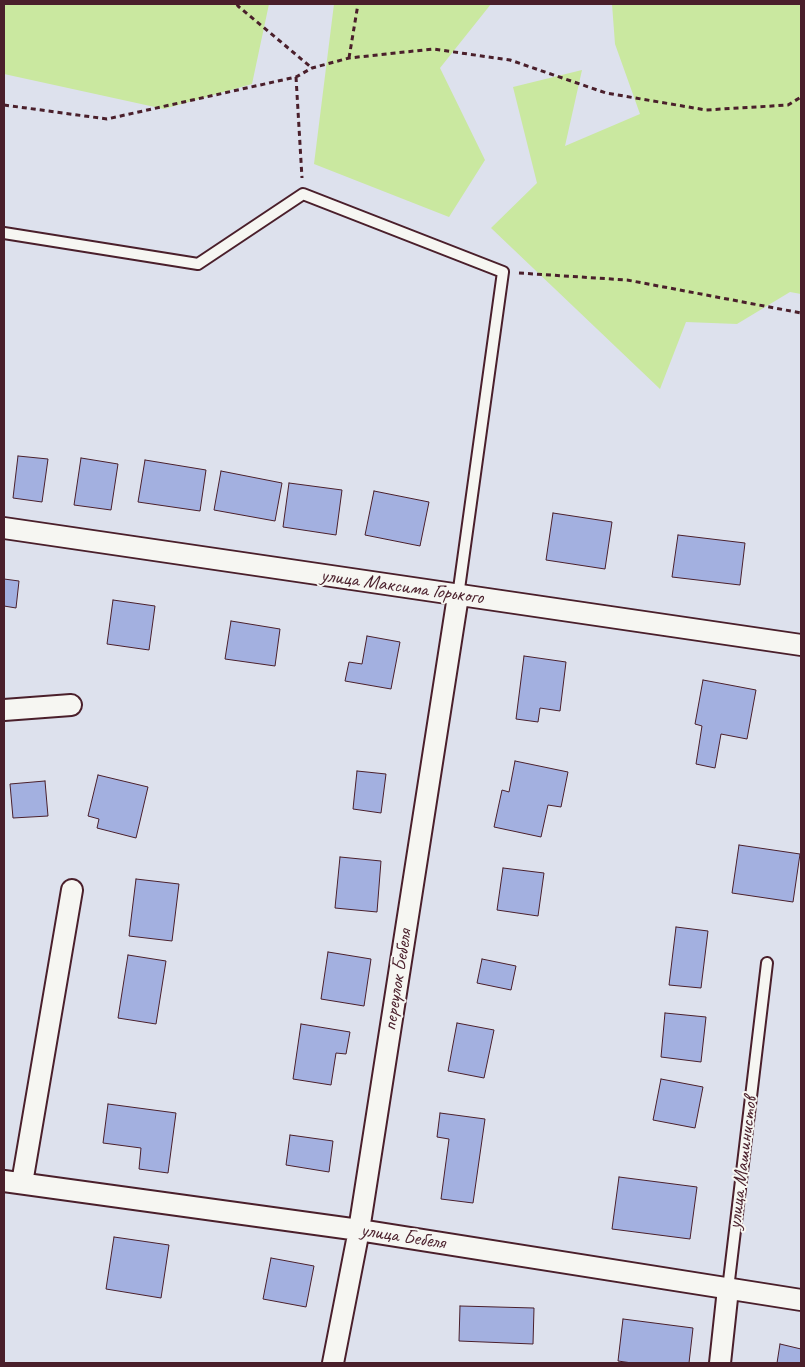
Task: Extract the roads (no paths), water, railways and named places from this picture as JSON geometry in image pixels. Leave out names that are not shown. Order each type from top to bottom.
[{"type":"street","name":"улица Максима Горького","points":[[4,528],[801,645]]},
{"type":"street","name":"переулок Бебеля","points":[[333,1363],[359,1230],[458,596]]},
{"type":"street","points":[[4,710],[72,705]]},
{"type":"street","points":[[13,1182],[72,890]]},
{"type":"street","name":"улица Бебеля","points":[[13,1182],[359,1230],[801,1300]]},
{"type":"street","name":"улица Машинистов","points":[[720,1363],[728,1289]]},
{"type":"lane","points":[[4,233],[198,264],[303,194],[503,272],[458,596]]},
{"type":"lane","name":"улица Машинистов","points":[[728,1289],[767,963]]}]
